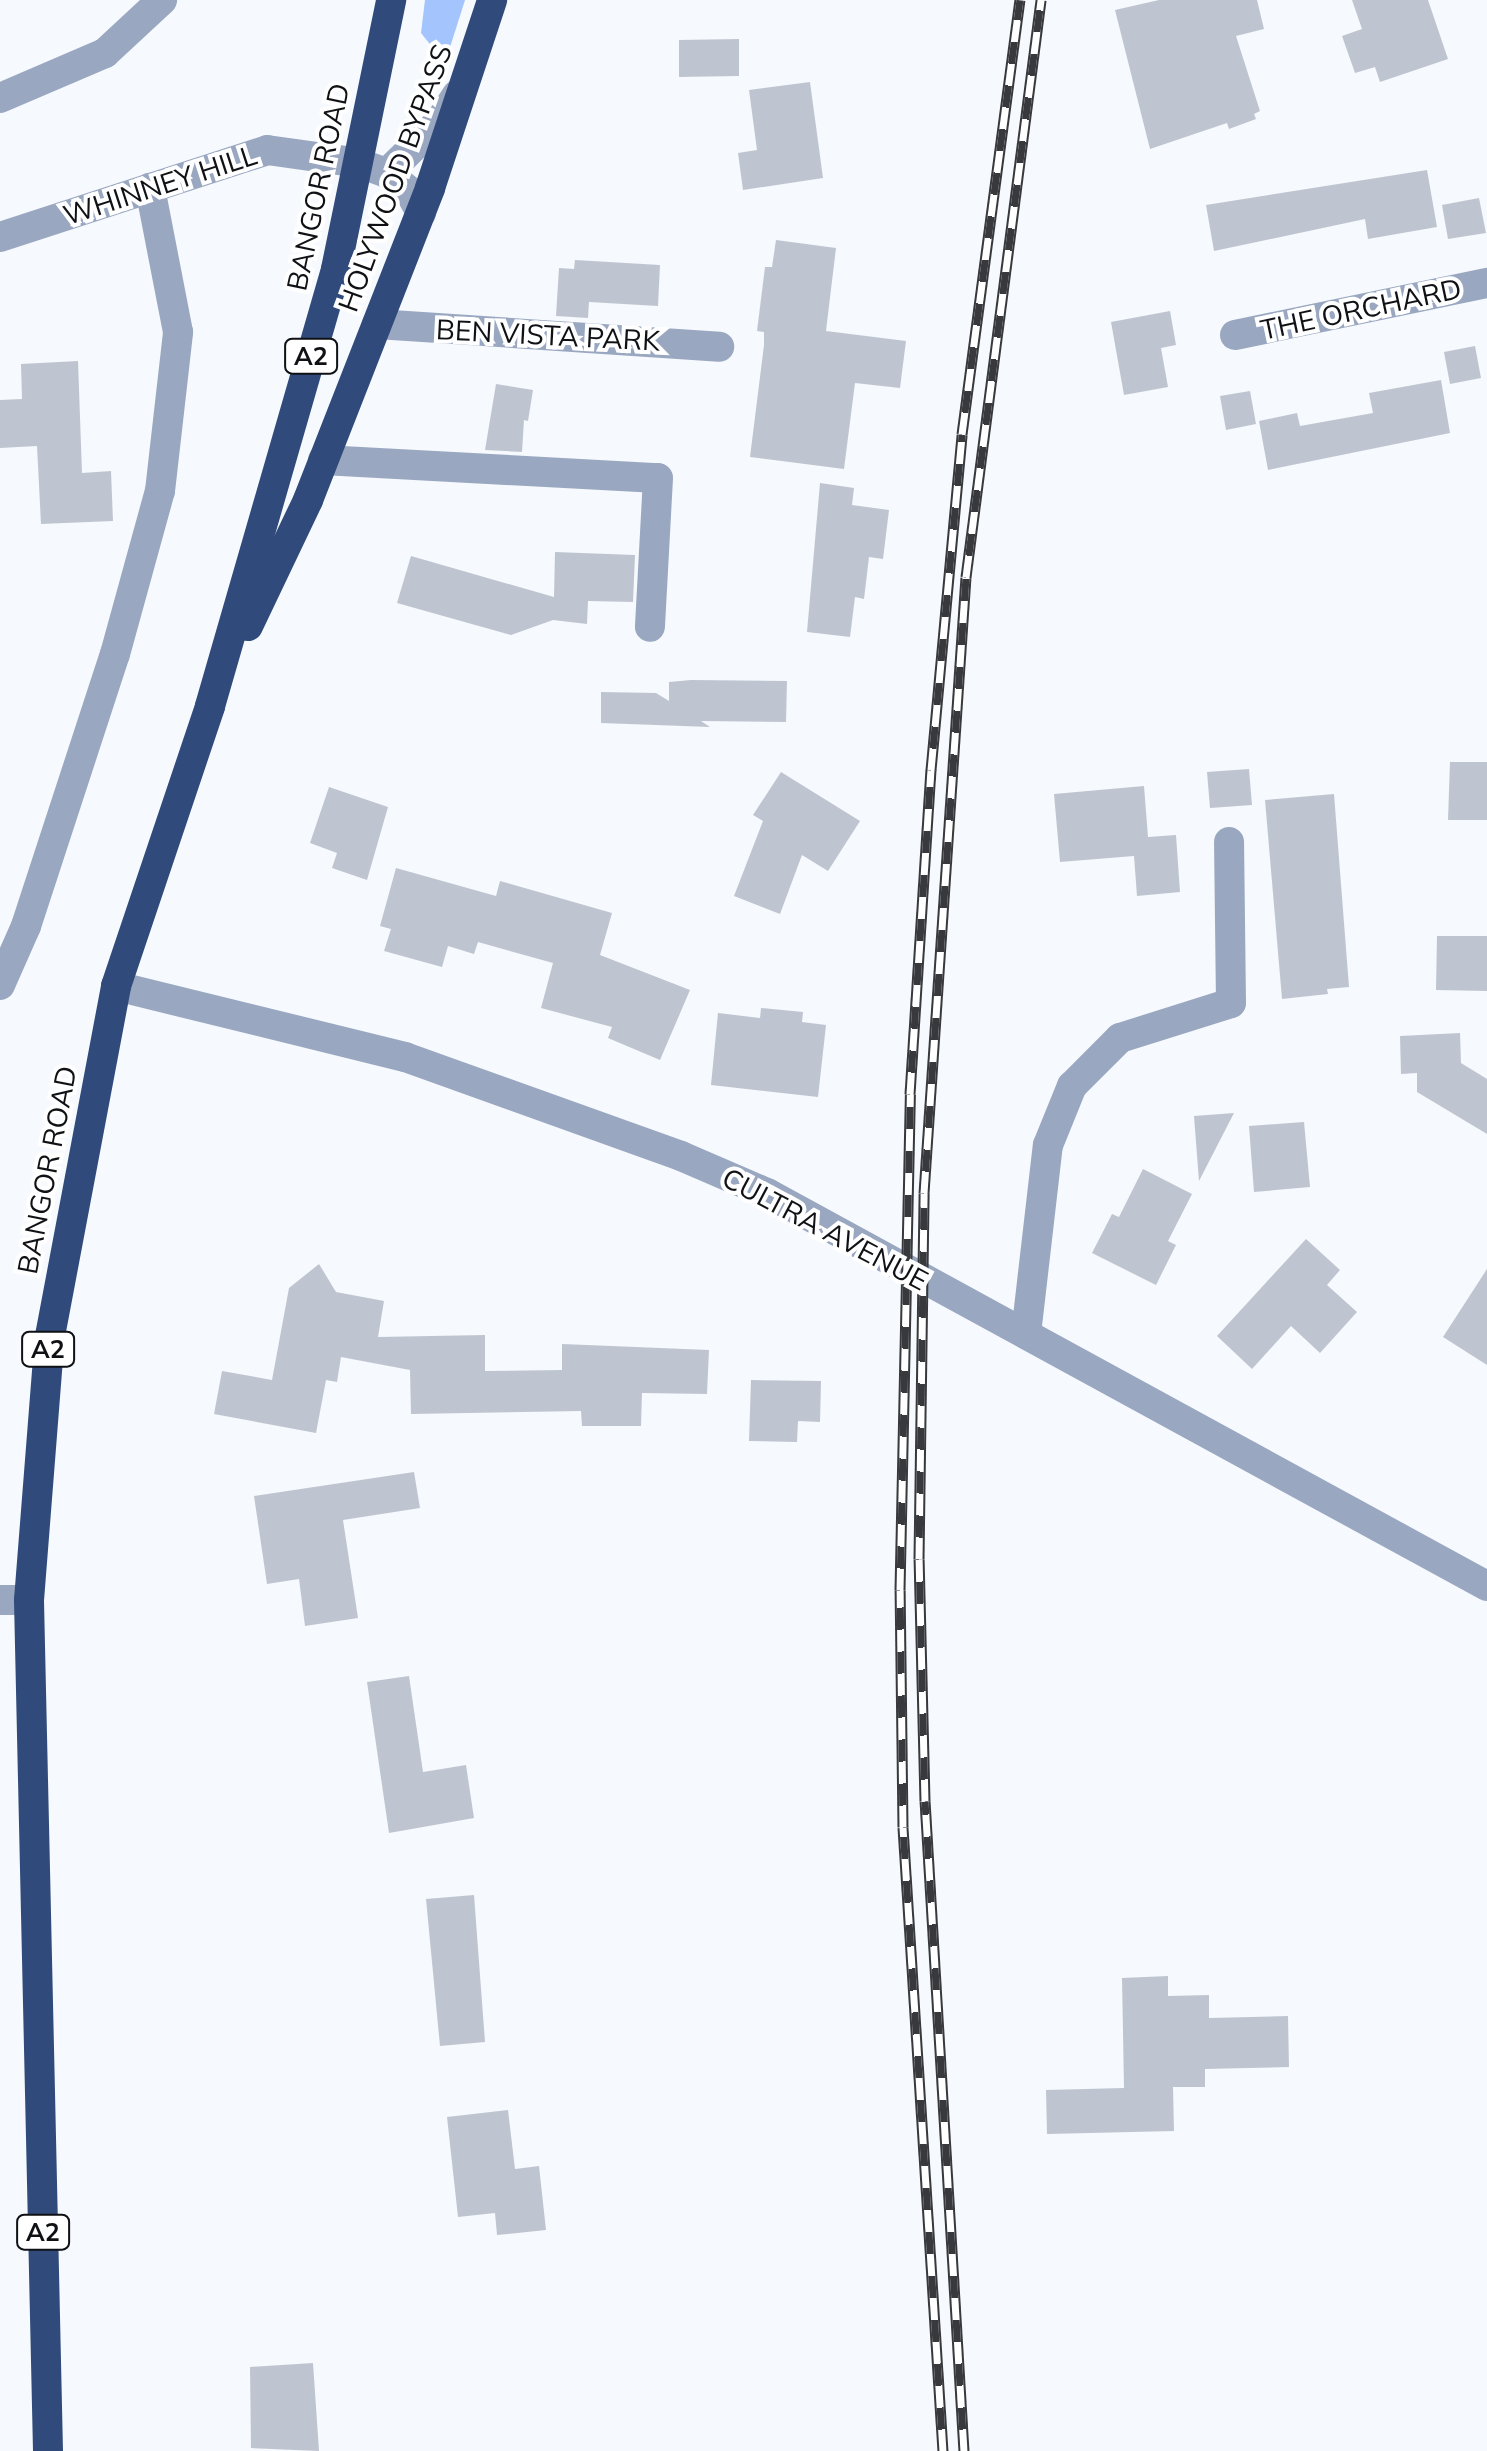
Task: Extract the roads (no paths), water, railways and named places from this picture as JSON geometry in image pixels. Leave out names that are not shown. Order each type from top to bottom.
[{"type":"highway","name":"BANGOR ROAD","points":[[48,2451],[15,1600],[50,1336],[116,986],[210,706],[336,269],[373,168],[391,0]]},
{"type":"highway","name":"HOLYWOOD BYPASS","points":[[210,706],[323,460],[420,213],[492,0]]},
{"type":"street","points":[[0,98],[105,53],[162,0]]},
{"type":"street","points":[[420,213],[409,191],[373,168],[440,121],[464,84]]},
{"type":"street","name":"WHINNEY HILL","points":[[0,237],[267,150],[373,168]]},
{"type":"street","points":[[0,985],[26,926],[115,654],[160,491],[178,332],[150,188]]},
{"type":"street","name":"THE ORCHARD","points":[[1235,334],[1487,282]]},
{"type":"street","name":"BEN VISTA PARK","points":[[377,324],[719,346]]},
{"type":"street","points":[[323,460],[658,478],[650,627]]},
{"type":"street","points":[[1026,1334],[1048,1145],[1072,1086],[1120,1038],[1231,1003],[1229,842]]},
{"type":"street","name":"CULTRA AVENUE","points":[[116,986],[406,1057],[681,1156],[767,1194],[861,1243],[953,1297],[1487,1586]]},
{"type":"railway","points":[[943,2451],[903,1827],[900,1590],[910,1094],[931,770],[962,434],[1020,0]]},
{"type":"railway","points":[[964,2451],[925,1801],[919,1559],[924,1193],[966,577],[1041,0]]}]
